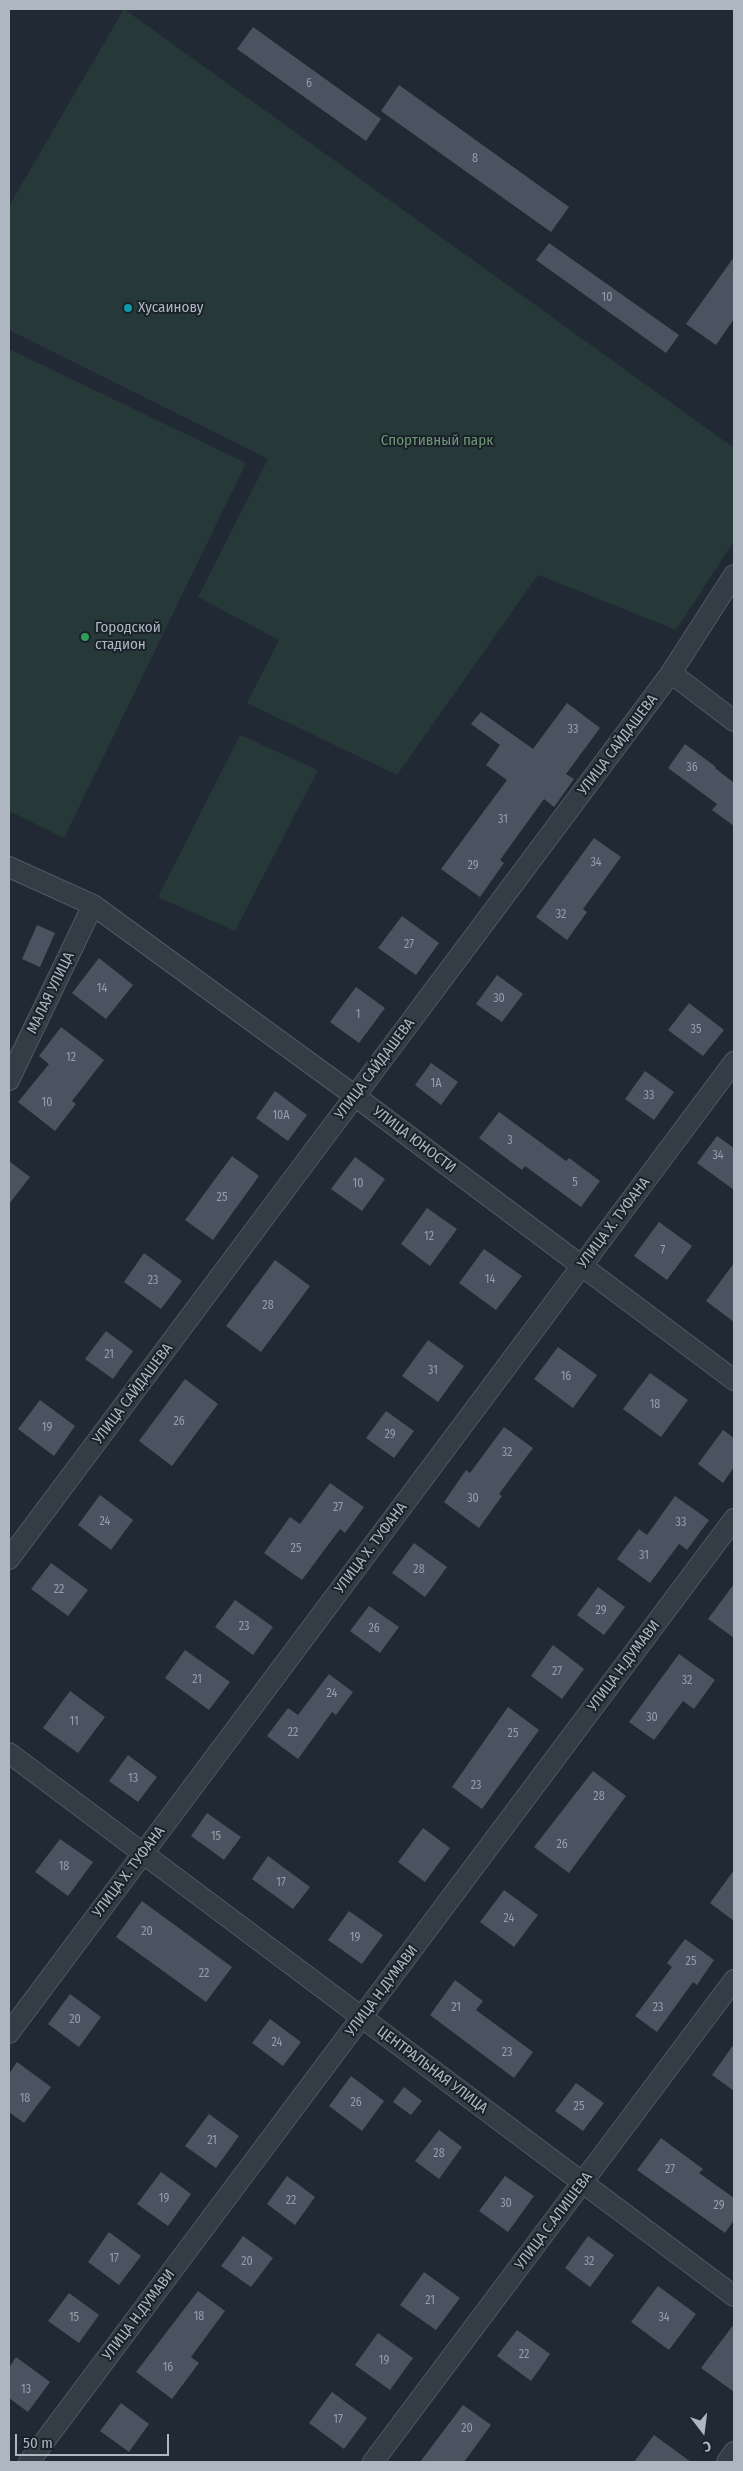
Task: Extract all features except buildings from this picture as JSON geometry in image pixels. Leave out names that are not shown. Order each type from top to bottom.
[{"type":"street","name":"УЛИЦА САЙДАШЕВА","points":[[9,1559],[671,673],[734,574]]},
{"type":"street","points":[[671,673],[734,721]]},
{"type":"street","name":"УЛИЦА ЮНОСТИ","points":[[9,867],[93,906],[355,1096],[734,1380]]},
{"type":"street","name":"МАЛАЯ УЛИЦА","points":[[9,1080],[93,906]]},
{"type":"street","name":"УЛИЦА Х. ТУФАНА","points":[[9,2033],[734,1062]]},
{"type":"street","name":"УЛИЦА Н.ДУМАВИ","points":[[29,2462],[734,1519]]},
{"type":"street","name":"ЦЕНТРАЛЬНАЯ УЛИЦА","points":[[9,1753],[734,2296]]},
{"type":"street","name":"УЛИЦА С.АЛИШЕВА","points":[[373,2462],[734,1980]]},
{"type":"street","points":[[727,2462],[734,2452]]},
{"type":"green space","name":"Спортивный парк","points":[[124,9],[734,448],[734,541],[676,630],[538,575],[397,775],[247,703],[279,640],[198,597],[268,459],[9,330],[9,206]]},
{"type":"green space","name":"Городской стадион","points":[[9,349],[246,463],[64,838],[9,811]]},
{"type":"green space","points":[[240,735],[318,770],[235,931],[158,897]]},
{"type":"place","name":"Хусаинову","points":[[128,308]]},
{"type":"place","name":"Городской стадион","points":[[85,637]]}]
